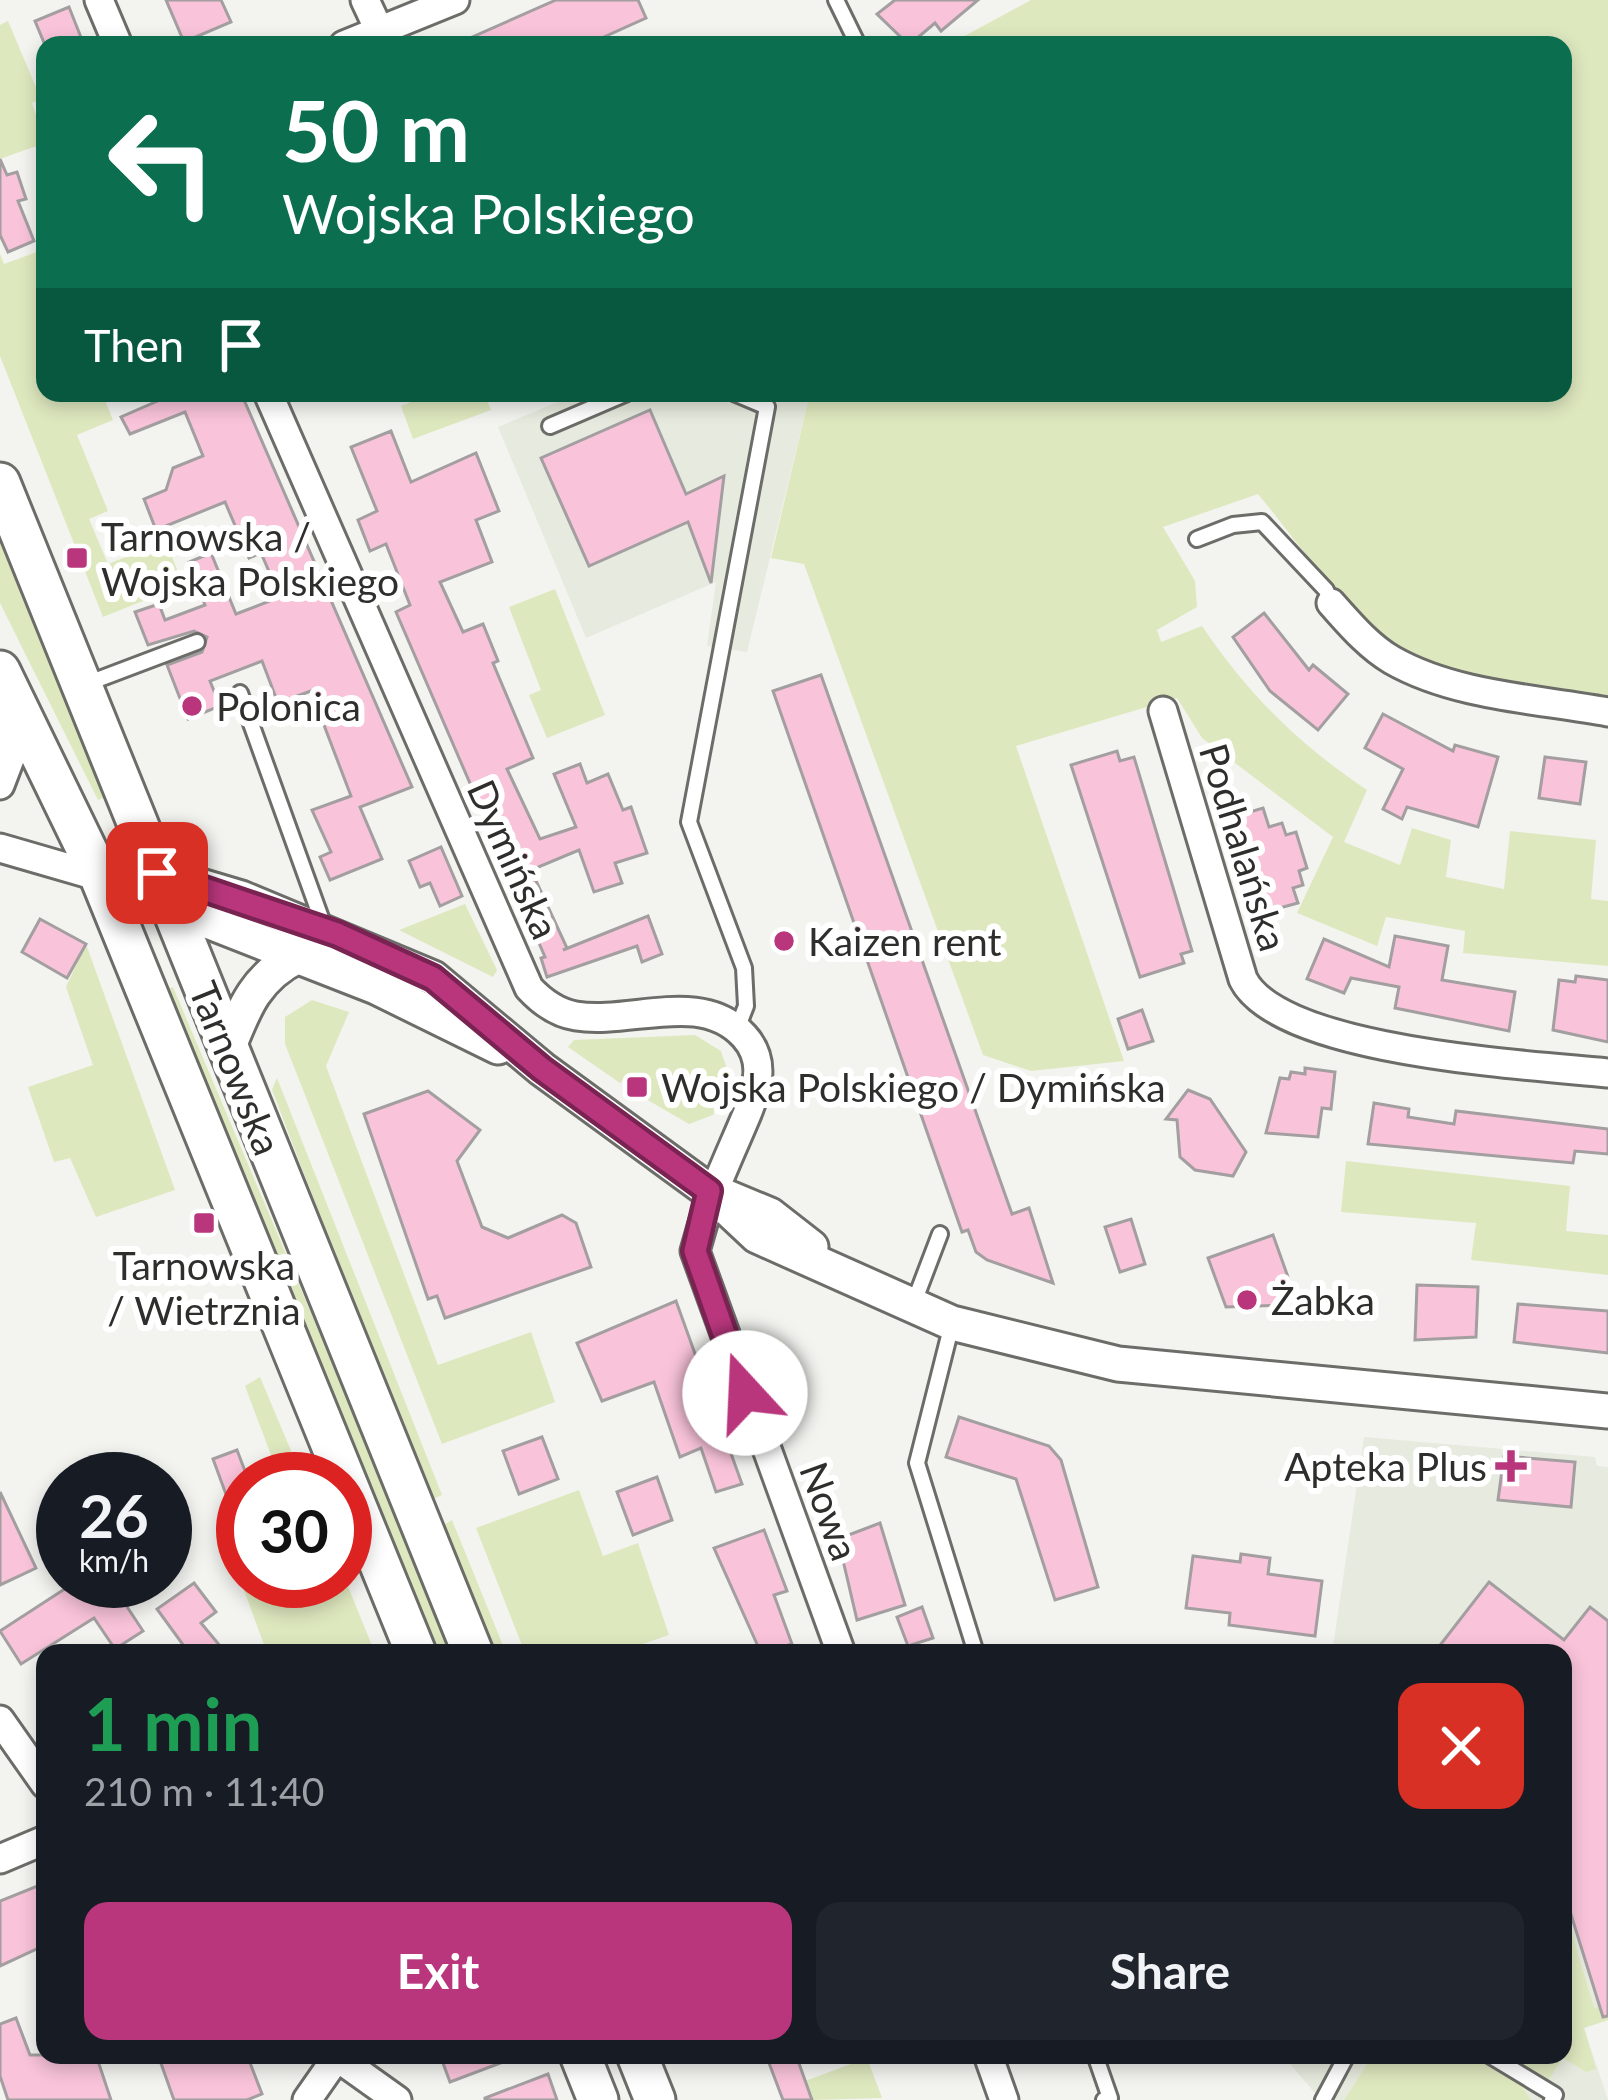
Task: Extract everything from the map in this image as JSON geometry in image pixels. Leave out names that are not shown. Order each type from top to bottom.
[{"type":"main road","name":"Tarnowska","points":[[0,483],[469,1644]]},
{"type":"main road","name":"Tarnowska","points":[[5,682],[100,877],[412,1644]]},
{"type":"main road","points":[[584,2064],[598,2100]]},
{"type":"main road","points":[[641,2064],[655,2100]]},
{"type":"street","points":[[99,0],[114,36]]},
{"type":"street","points":[[365,0],[379,30]]},
{"type":"street","points":[[365,36],[455,0]]},
{"type":"street","name":"Dymińska","points":[[272,402],[530,988],[546,1004],[578,1017],[708,1012],[736,1029]]},
{"type":"street","points":[[1331,603],[1378,650],[1409,668],[1495,693],[1608,712]]},
{"type":"street","points":[[0,785],[13,752],[5,682]]},
{"type":"street","name":"Podhalańska","points":[[1163,711],[1243,979],[1259,1004],[1395,1050],[1608,1073]]},
{"type":"street","points":[[0,848],[100,877],[325,929],[433,978],[542,1069],[709,1191],[736,1222],[757,1236],[952,1323],[1118,1364],[1608,1411]]},
{"type":"street","points":[[164,890],[542,1069]]},
{"type":"street","points":[[228,1049],[247,1000],[277,967],[298,956]]},
{"type":"street","points":[[709,1191],[741,1127],[759,1075],[748,1040],[736,1029]]},
{"type":"street","name":"Nowa","points":[[709,1191],[695,1251],[698,1263],[838,1644]]},
{"type":"street","points":[[0,1720],[36,1771]]},
{"type":"street","points":[[0,1859],[36,1844]]},
{"type":"street","points":[[307,2100],[331,2064]]},
{"type":"street","points":[[347,2064],[397,2100]]},
{"type":"street","points":[[991,2064],[1004,2100]]},
{"type":"lane","points":[[836,0],[854,36]]},
{"type":"lane","points":[[550,426],[607,402]]},
{"type":"lane","points":[[736,1029],[746,1013],[744,968],[688,822],[772,402]]},
{"type":"lane","points":[[1197,539],[1232,525],[1262,523],[1296,554],[1331,603]]},
{"type":"lane","points":[[82,686],[197,642]]},
{"type":"lane","points":[[240,693],[325,929]]},
{"type":"lane","points":[[913,1305],[940,1234]]},
{"type":"lane","points":[[952,1323],[917,1463],[973,1644]]},
{"type":"lane","points":[[1099,2064],[1110,2098],[1104,2100]]},
{"type":"lane","points":[[1323,2100],[1342,2064]]},
{"type":"lane","points":[[1504,2064],[1556,2096],[1552,2100]]},
{"type":"shaded area","points":[[558,402],[808,402],[747,652],[707,646],[716,582],[586,638],[498,427]]},
{"type":"shaded area","points":[[1364,1437],[1595,1457],[1597,1466],[1608,1467],[1608,2020],[1584,2028],[1608,2100],[1321,2100],[1291,2065],[1572,2064],[1572,1644],[1333,1644]]},
{"type":"green space","points":[[1031,0],[1608,0],[1608,697],[1482,676],[1411,652],[1346,601],[1258,494],[1163,527],[1195,581],[1197,607],[1157,630],[1161,642],[1202,626],[1276,716],[1367,790],[1344,842],[1400,865],[1412,828],[1451,840],[1446,877],[1504,889],[1510,831],[1596,840],[1591,899],[1608,901],[1608,966],[1463,953],[1465,931],[1386,917],[1377,946],[1297,913],[1333,837],[1202,738],[1177,698],[1016,746],[1124,1061],[1031,1071],[983,1055],[804,564],[771,558],[808,402],[1572,402],[1572,36],[965,36]]},
{"type":"green space","points":[[8,21],[36,87],[32,103],[36,146],[0,159],[0,25]]},
{"type":"green space","points":[[36,252],[36,402],[106,402],[113,420],[77,435],[108,511],[89,519],[108,564],[166,541],[183,585],[103,617],[0,356],[0,254],[4,264]]},
{"type":"green space","points":[[488,402],[491,410],[413,439],[401,406]]},
{"type":"green space","points":[[0,526],[110,795],[98,800],[0,603]]},
{"type":"green space","points":[[555,589],[605,715],[547,738],[529,695],[541,690],[509,607]]},
{"type":"green space","points":[[465,904],[497,970],[493,977],[399,930]]},
{"type":"green space","points":[[86,944],[175,1190],[96,1217],[70,1158],[54,1162],[28,1087],[93,1065],[66,987]]},
{"type":"green space","points":[[173,987],[370,1452],[354,1452],[166,990]]},
{"type":"green space","points":[[312,1000],[349,1012],[326,1066],[438,1365],[531,1332],[555,1402],[442,1444],[285,1044],[285,1017]]},
{"type":"green space","points":[[695,1035],[721,1051],[730,1078],[713,1115],[689,1124],[646,1099],[650,1092],[627,1076],[620,1083],[568,1047],[574,1040]]},
{"type":"green space","points":[[277,1078],[442,1495],[429,1501],[272,1090]]},
{"type":"green space","points":[[1346,1161],[1570,1186],[1566,1231],[1608,1235],[1608,1275],[1471,1260],[1476,1223],[1341,1212]]},
{"type":"green space","points":[[260,1377],[292,1452],[270,1452],[245,1386]]},
{"type":"green space","points":[[372,1457],[451,1644],[432,1644],[372,1496]]},
{"type":"green space","points":[[579,1490],[603,1556],[638,1543],[669,1635],[643,1644],[521,1644],[476,1528]]},
{"type":"green space","points":[[452,1520],[502,1644],[484,1644],[439,1528]]},
{"type":"green space","points":[[251,1608],[357,1608],[371,1644],[264,1644]]},
{"type":"green space","points":[[1572,1933],[1594,2008],[1608,2005],[1608,2020],[1584,2028],[1596,2069],[1586,2072],[1572,2063]]},
{"type":"green space","points":[[851,2064],[869,2064],[882,2098],[812,2100],[805,2081]]},
{"type":"green space","points":[[1367,2064],[1492,2064],[1515,2076],[1531,2100],[1344,2100]]},
{"type":"green space","points":[[1516,2064],[1559,2064],[1547,2082]]},
{"type":"building","points":[[166,0],[221,0],[231,22],[198,36],[181,36]]},
{"type":"building","points":[[556,0],[638,0],[646,18],[606,36],[474,36]]},
{"type":"building","points":[[895,0],[978,0],[941,31],[935,23],[920,36],[900,36],[877,14]]},
{"type":"building","points":[[69,7],[80,36],[41,36],[35,21]]},
{"type":"building","points":[[0,159],[7,175],[17,172],[26,199],[18,201],[34,241],[8,252],[0,235]]},
{"type":"building","points":[[155,402],[245,402],[412,787],[360,807],[382,859],[330,880],[320,857],[331,852],[312,810],[351,796],[311,691],[278,703],[262,661],[210,681],[220,706],[188,719],[167,665],[202,652],[207,637],[194,631],[148,645],[135,612],[159,604],[165,620],[205,605],[189,562],[211,553],[236,614],[280,597],[261,553],[249,558],[225,502],[156,530],[144,499],[166,490],[173,468],[203,456],[185,412],[130,434],[121,417]]},
{"type":"building","points":[[650,410],[686,494],[724,476],[711,583],[688,522],[589,566],[541,458]]},
{"type":"building","points":[[391,431],[411,482],[476,453],[499,511],[476,520],[492,562],[440,582],[463,632],[483,624],[498,661],[493,663],[533,758],[507,769],[540,839],[576,827],[554,774],[580,764],[587,783],[608,774],[623,810],[631,807],[647,853],[615,863],[622,883],[594,892],[579,850],[531,870],[567,948],[563,950],[648,916],[662,954],[642,962],[637,946],[547,977],[541,958],[545,957],[396,612],[410,605],[386,544],[370,551],[358,520],[377,511],[351,447]]},
{"type":"building","points":[[1264,613],[1309,670],[1313,665],[1348,694],[1318,730],[1270,691],[1233,637]]},
{"type":"building","points":[[821,675],[1012,1214],[1029,1208],[1053,1283],[987,1260],[976,1252],[968,1230],[962,1232],[773,691]]},
{"type":"building","points":[[1383,714],[1453,751],[1455,745],[1498,757],[1478,827],[1407,807],[1402,819],[1383,809],[1403,769],[1365,748]]},
{"type":"building","points":[[1117,751],[1120,761],[1134,757],[1192,951],[1181,954],[1184,963],[1140,977],[1071,765]]},
{"type":"building","points":[[1545,757],[1586,762],[1580,804],[1539,798]]},
{"type":"building","points":[[1263,808],[1269,827],[1282,823],[1286,835],[1296,832],[1307,868],[1299,871],[1303,885],[1293,888],[1298,903],[1265,912],[1236,816]]},
{"type":"building","points":[[441,847],[462,896],[440,906],[430,883],[420,887],[409,861]]},
{"type":"building","points":[[40,919],[86,944],[67,978],[22,952]]},
{"type":"building","points":[[1395,936],[1448,946],[1442,980],[1515,992],[1509,1031],[1395,1008],[1399,987],[1351,978],[1344,993],[1307,979],[1324,939],[1389,967]]},
{"type":"building","points":[[1576,976],[1608,980],[1608,1042],[1553,1030],[1559,980],[1575,982]]},
{"type":"building","points":[[1142,1010],[1153,1041],[1128,1049],[1118,1019]]},
{"type":"building","points":[[1305,1068],[1335,1072],[1331,1109],[1322,1108],[1318,1137],[1266,1133],[1280,1078],[1289,1079],[1291,1072],[1305,1074]]},
{"type":"building","points":[[1188,1090],[1210,1099],[1246,1152],[1233,1176],[1195,1170],[1180,1157],[1177,1120],[1166,1119]]},
{"type":"building","points":[[428,1091],[480,1130],[457,1161],[482,1227],[508,1238],[562,1215],[576,1223],[591,1267],[445,1318],[437,1296],[428,1299],[364,1114]]},
{"type":"building","points":[[1374,1103],[1409,1109],[1408,1117],[1454,1124],[1456,1111],[1608,1129],[1608,1154],[1575,1151],[1573,1163],[1368,1144]]},
{"type":"building","points":[[1131,1219],[1145,1264],[1120,1272],[1105,1227]]},
{"type":"building","points":[[1273,1235],[1293,1291],[1286,1305],[1226,1307],[1208,1258]]},
{"type":"building","points":[[1417,1285],[1478,1287],[1476,1337],[1415,1340]]},
{"type":"building","points":[[676,1301],[742,1484],[716,1492],[701,1448],[680,1457],[654,1382],[602,1401],[577,1343]]},
{"type":"building","points":[[1518,1304],[1608,1311],[1608,1353],[1514,1342]]},
{"type":"building","points":[[959,1417],[1049,1446],[1061,1460],[1098,1587],[1055,1600],[1016,1479],[946,1457]]},
{"type":"building","points":[[542,1437],[558,1479],[519,1494],[503,1451]]},
{"type":"building","points":[[1504,1456],[1575,1462],[1571,1507],[1498,1500]]},
{"type":"building","points":[[657,1477],[672,1520],[633,1535],[617,1492]]},
{"type":"building","points":[[0,1492],[36,1568],[0,1585]]},
{"type":"building","points":[[880,1523],[905,1605],[857,1620],[838,1539]]},
{"type":"building","points":[[764,1530],[787,1591],[774,1595],[792,1644],[757,1644],[714,1548]]},
{"type":"building","points":[[1241,1554],[1270,1558],[1268,1574],[1322,1581],[1315,1636],[1229,1625],[1230,1613],[1186,1608],[1193,1556],[1240,1562]]},
{"type":"building","points":[[1489,1582],[1564,1640],[1590,1607],[1608,1621],[1608,2016],[1603,2017],[1572,1918],[1572,1644],[1441,1644]]},
{"type":"building","points":[[194,1583],[216,1612],[201,1623],[218,1644],[182,1644],[157,1609],[192,1608]]},
{"type":"building","points":[[922,1607],[933,1638],[907,1644],[897,1617]]},
{"type":"building","points":[[36,1608],[128,1608],[143,1631],[123,1644],[112,1644],[94,1618],[53,1644],[36,1644],[36,1655],[21,1664],[0,1631]]},
{"type":"building","points":[[36,1887],[36,1949],[0,1966],[0,1901]]},
{"type":"building","points":[[16,2018],[36,2064],[99,2064],[111,2100],[8,2100],[0,2076],[0,2024]]},
{"type":"building","points":[[161,2064],[250,2064],[262,2094],[247,2100],[174,2100]]},
{"type":"building","points":[[443,2064],[498,2064],[450,2082]]},
{"type":"building","points":[[769,2064],[799,2064],[812,2100],[783,2100]]},
{"type":"building","points":[[548,2074],[557,2100],[485,2100],[485,2098]]},
{"type":"place","name":"Tarnowska / Wojska Polskiego","points":[[77,558]]},
{"type":"place","name":"Polonica","points":[[192,706]]},
{"type":"place","name":"Kaizen rent","points":[[784,941]]},
{"type":"place","name":"Wojska Polskiego / Dymińska","points":[[637,1087]]},
{"type":"place","name":"Tarnowska / Wietrznia","points":[[204,1223]]},
{"type":"place","name":"Żabka","points":[[1247,1300]]},
{"type":"place","name":"Apteka Plus","points":[[1511,1466]]},
{"type":"route","points":[[157,873],[337,934],[433,978],[542,1069],[709,1191],[695,1251],[745,1393]]}]
